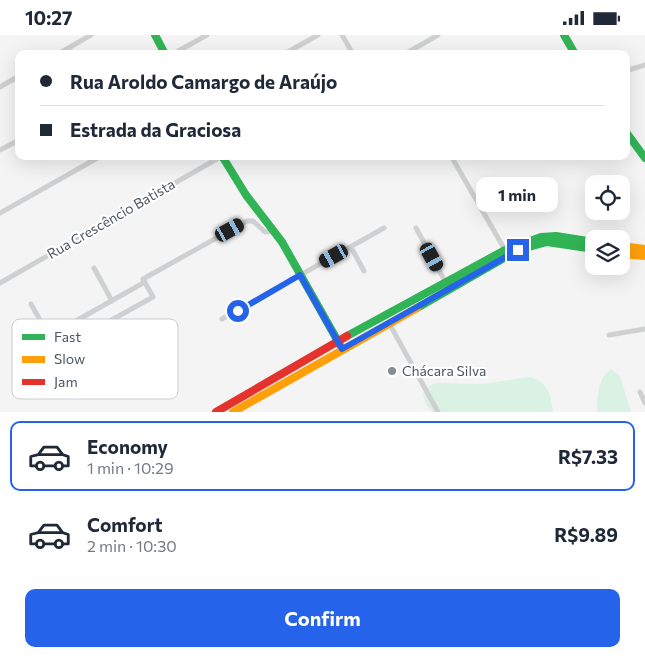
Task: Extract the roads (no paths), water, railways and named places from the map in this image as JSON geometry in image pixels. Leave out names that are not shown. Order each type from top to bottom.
[{"type":"main road","points":[[155,35],[164,50]]},
{"type":"main road","points":[[564,35],[573,50]]},
{"type":"main road","points":[[630,136],[642,149],[645,158]]},
{"type":"main road","points":[[224,160],[246,195],[273,231],[342,349]]},
{"type":"main road","points":[[216,412],[338,341],[505,250],[541,237],[563,237],[585,241]]},
{"type":"main road","points":[[232,412],[518,250],[547,242],[585,248]]},
{"type":"main road","points":[[630,247],[645,249]]},
{"type":"main road","points":[[630,255],[645,257]]},
{"type":"street","points":[[65,50],[92,35]]},
{"type":"street","points":[[180,50],[207,35]]},
{"type":"street","points":[[291,50],[318,35]]},
{"type":"street","points":[[342,35],[351,50]]},
{"type":"street","points":[[412,50],[438,35]]},
{"type":"street","points":[[630,70],[645,65]]},
{"type":"street","points":[[0,87],[15,78]]},
{"type":"street","points":[[0,150],[15,142]]},
{"type":"street","points":[[0,213],[94,160]]},
{"type":"street","name":"Rua Crescêncio Batista","points":[[0,283],[215,160]]},
{"type":"street","points":[[453,160],[505,250]]},
{"type":"street","points":[[80,319],[145,282],[144,279],[247,221],[253,221],[262,231],[273,231]]},
{"type":"street","points":[[222,319],[384,228]]},
{"type":"street","points":[[416,228],[446,283]]},
{"type":"street","points":[[351,247],[364,271]]},
{"type":"street","points":[[94,268],[112,301]]},
{"type":"street","points":[[113,319],[153,297],[145,282]]},
{"type":"street","points":[[31,304],[39,319]]},
{"type":"street","points":[[389,323],[438,412]]},
{"type":"street","points":[[609,335],[645,329]]},
{"type":"street","points":[[640,392],[645,403]]},
{"type":"place","name":"Chácara Silva","points":[[392,371]]}]
